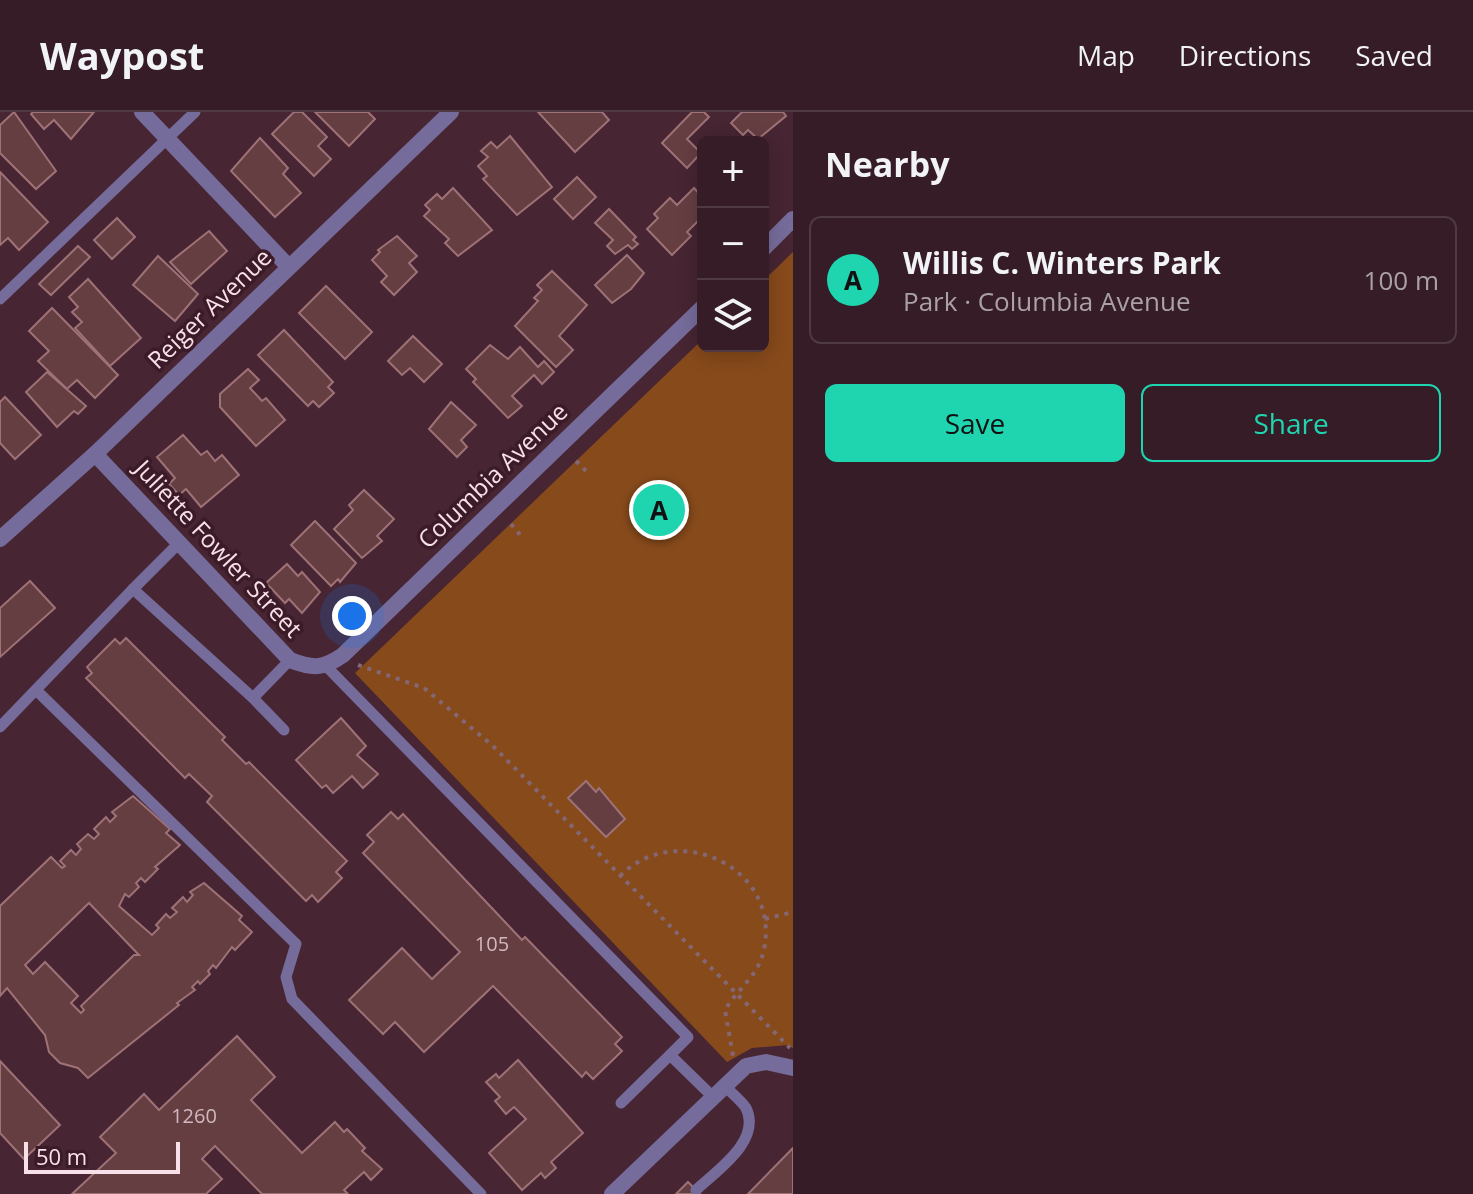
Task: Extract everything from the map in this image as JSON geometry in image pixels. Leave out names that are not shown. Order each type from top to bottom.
[{"type":"street","points":[[142,112],[288,266]]},
{"type":"street","name":"Reiger Avenue","points":[[0,539],[95,454],[451,112]]},
{"type":"street","points":[[769,243],[793,219]]},
{"type":"street","name":"Columbia Avenue","points":[[318,667],[343,655],[697,313]]},
{"type":"street","name":"Juliette Fowler Street","points":[[95,454],[290,660],[318,667]]},
{"type":"street","points":[[612,1194],[737,1072],[760,1062],[793,1068]]},
{"type":"lane","points":[[0,299],[195,112]]},
{"type":"lane","points":[[0,727],[178,544]]},
{"type":"lane","points":[[133,589],[284,730]]},
{"type":"lane","points":[[253,698],[290,660]]},
{"type":"lane","points":[[318,667],[688,1037],[621,1103]]},
{"type":"lane","points":[[36,690],[296,944],[286,977],[292,999],[481,1194]]},
{"type":"lane","points":[[670,1055],[745,1108],[748,1133],[743,1144],[696,1190]]},
{"type":"path","points":[[576,461],[587,472]]},
{"type":"path","points":[[511,524],[521,536]]},
{"type":"path","points":[[343,655],[358,665],[424,688],[493,746],[791,1049]]},
{"type":"path","points":[[620,876],[639,861],[659,852],[698,851],[722,860],[741,875],[765,919],[766,936],[760,964],[725,1010],[725,1020],[732,1036],[733,1058],[743,1053]]},
{"type":"path","points":[[765,919],[793,912]]},
{"type":"path","points":[[776,1047],[791,1049]]},
{"type":"shaded area","points":[[793,252],[793,1048],[788,1045],[752,1048],[727,1062],[355,673],[697,345],[697,352],[769,352],[769,275]]},
{"type":"building","points":[[14,112],[56,171],[36,189],[0,153],[0,125]]},
{"type":"building","points":[[94,112],[71,139],[54,120],[44,129],[31,114]]},
{"type":"building","points":[[294,112],[302,112],[327,137],[318,146],[331,159],[314,176],[272,134]]},
{"type":"building","points":[[315,112],[368,112],[375,119],[349,146]]},
{"type":"building","points":[[538,112],[602,112],[609,120],[575,152]]},
{"type":"building","points":[[692,112],[704,112],[709,117],[687,139],[697,149],[697,157],[687,168],[662,143]]},
{"type":"building","points":[[742,112],[783,112],[786,116],[762,136],[755,136],[748,130],[743,135],[731,123]]},
{"type":"building","points":[[510,136],[552,187],[517,215],[483,179],[487,176],[478,166],[488,157],[481,151],[491,142],[497,148]]},
{"type":"building","points":[[260,138],[288,168],[283,174],[301,193],[275,217],[231,171]]},
{"type":"building","points":[[0,172],[48,222],[19,250],[8,238],[0,245]]},
{"type":"building","points":[[577,177],[596,197],[573,219],[554,199]]},
{"type":"building","points":[[453,188],[492,230],[458,256],[445,243],[449,239],[424,216],[430,210],[425,205],[437,194],[442,199]]},
{"type":"building","points":[[694,188],[697,191],[697,222],[687,232],[691,236],[672,255],[647,229],[658,218],[654,214],[670,198],[677,205]]},
{"type":"building","points":[[609,209],[636,237],[633,240],[638,244],[632,249],[628,245],[615,254],[607,246],[613,240],[595,223]]},
{"type":"building","points":[[117,218],[135,237],[112,259],[94,240]]},
{"type":"building","points":[[209,231],[227,251],[191,284],[170,262]]},
{"type":"building","points":[[397,236],[417,256],[409,263],[417,272],[394,295],[381,282],[387,276],[372,260],[380,252],[378,250]]},
{"type":"building","points":[[78,246],[90,257],[51,295],[39,284]]},
{"type":"building","points":[[627,255],[644,273],[631,289],[612,303],[595,285]]},
{"type":"building","points":[[158,256],[198,294],[175,321],[133,285]]},
{"type":"building","points":[[552,271],[587,305],[559,336],[573,350],[556,367],[515,326],[538,301],[534,298],[542,290],[537,285]]},
{"type":"building","points":[[88,279],[141,338],[110,366],[75,328],[82,322],[72,312],[78,307],[69,297]]},
{"type":"building","points":[[326,286],[372,332],[345,359],[299,313]]},
{"type":"building","points":[[52,308],[118,375],[95,398],[77,380],[67,389],[38,361],[49,351],[29,331]]},
{"type":"building","points":[[284,330],[333,382],[328,387],[334,393],[319,407],[313,401],[308,406],[258,355]]},
{"type":"building","points":[[413,336],[442,364],[424,382],[410,368],[402,375],[388,361]]},
{"type":"building","points":[[490,345],[508,359],[520,347],[538,367],[544,361],[554,372],[542,384],[534,375],[512,396],[522,406],[508,418],[473,382],[476,379],[466,369]]},
{"type":"building","points":[[248,369],[259,380],[250,388],[262,401],[266,398],[285,420],[256,446],[220,407],[220,394]]},
{"type":"building","points":[[47,372],[86,406],[78,414],[74,411],[57,427],[26,392]]},
{"type":"building","points":[[5,397],[41,435],[15,459],[0,443],[0,402]]},
{"type":"building","points":[[451,402],[476,425],[461,440],[467,447],[457,457],[429,429]]},
{"type":"building","points":[[183,435],[201,455],[207,451],[215,461],[222,455],[239,475],[201,507],[186,489],[179,495],[169,484],[175,478],[157,457]]},
{"type":"building","points":[[364,490],[394,519],[377,536],[382,541],[362,558],[334,529],[353,510],[349,505]]},
{"type":"building","points":[[315,521],[356,563],[340,582],[338,579],[331,586],[291,545]]},
{"type":"building","points":[[287,564],[298,576],[302,572],[320,592],[302,613],[289,599],[285,603],[266,583]]},
{"type":"building","points":[[30,581],[55,608],[0,657],[0,608]]},
{"type":"building","points":[[126,638],[225,737],[222,740],[246,764],[249,762],[347,861],[336,872],[342,878],[318,902],[312,895],[306,901],[207,802],[212,796],[189,774],[185,778],[86,678],[92,673],[87,667],[115,639],[120,644]]},
{"type":"building","points":[[341,718],[366,746],[357,755],[378,774],[363,788],[352,776],[333,793],[326,785],[322,788],[296,760]]},
{"type":"building","points":[[586,781],[596,792],[599,788],[625,819],[606,837],[568,798]]},
{"type":"building","points":[[133,796],[170,829],[166,833],[180,845],[155,867],[158,869],[145,882],[141,878],[136,883],[139,887],[129,897],[125,894],[119,906],[152,935],[166,914],[170,918],[177,912],[172,908],[183,897],[187,902],[193,895],[190,892],[204,883],[242,916],[239,920],[252,932],[235,950],[232,947],[216,968],[213,965],[208,971],[210,974],[192,987],[195,990],[177,1003],[179,1005],[88,1078],[78,1068],[60,1063],[49,1052],[45,1035],[7,988],[0,996],[0,906],[51,857],[62,868],[65,866],[60,861],[71,850],[76,855],[81,849],[77,844],[88,834],[94,839],[99,834],[94,829],[106,817],[110,822],[116,816],[112,812]],"holes":[[[89,903],[139,955],[134,955],[81,1006],[84,1010],[81,1013],[71,1003],[78,996],[45,962],[33,974],[25,965]]]},
{"type":"building","points":[[391,812],[398,819],[403,814],[522,940],[525,937],[622,1037],[615,1044],[622,1051],[593,1079],[586,1072],[582,1077],[493,986],[424,1052],[395,1022],[383,1034],[349,1000],[402,948],[432,979],[460,952],[363,853],[374,842],[367,835]]},
{"type":"building","points":[[237,1036],[275,1077],[251,1100],[302,1153],[335,1122],[344,1132],[347,1129],[365,1148],[362,1151],[382,1169],[371,1180],[364,1172],[344,1190],[348,1194],[262,1194],[215,1146],[202,1159],[222,1179],[206,1194],[72,1194],[116,1153],[100,1137],[144,1094],[159,1110]]},
{"type":"building","points":[[518,1060],[583,1133],[551,1162],[556,1168],[545,1178],[541,1173],[522,1190],[489,1153],[526,1119],[514,1107],[506,1114],[495,1101],[500,1097],[486,1082],[496,1074],[499,1078]]},
{"type":"building","points":[[0,1061],[60,1125],[24,1159],[0,1133]]},
{"type":"building","points":[[793,1148],[793,1194],[748,1194]]},
{"type":"building","points":[[688,1182],[700,1194],[676,1194]]},
{"type":"place","name":"Willis C. Winters Park","points":[[659,510]]}]
